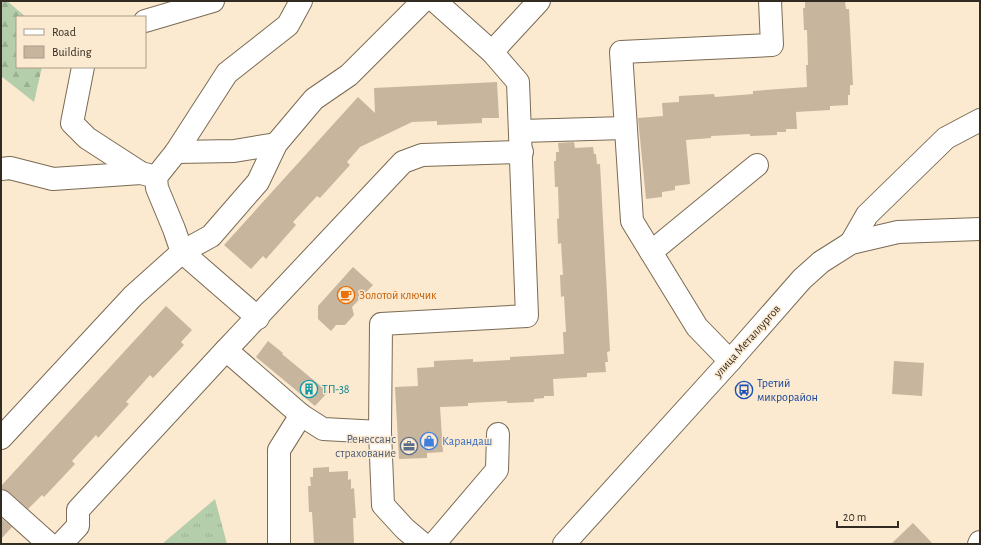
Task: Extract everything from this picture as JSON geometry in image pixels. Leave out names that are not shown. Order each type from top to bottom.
[{"type":"street","points":[[146,20],[212,1]]},
{"type":"street","points":[[1,168],[10,168],[53,179],[149,175],[176,152],[227,72],[288,25],[301,1]]},
{"type":"street","points":[[1,438],[134,296],[182,252],[211,236],[258,182],[276,144],[314,99],[349,75],[423,1]]},
{"type":"street","points":[[423,544],[405,529],[383,505],[380,432],[381,324],[527,316],[518,82],[492,52],[435,1]]},
{"type":"street","points":[[492,52],[540,1]]},
{"type":"street","points":[[730,361],[697,327],[632,221],[621,52],[772,45],[770,1]]},
{"type":"street","points":[[83,68],[72,123],[86,138],[149,175],[157,188],[182,252],[258,318]]},
{"type":"street","points":[[851,243],[867,214],[946,138],[980,120]]},
{"type":"street","points":[[61,544],[78,526],[78,510],[403,162],[422,155],[625,128]]},
{"type":"street","points":[[176,152],[234,151],[276,144]]},
{"type":"street","points":[[651,252],[757,165]]},
{"type":"street","name":"улица Металлургов","points":[[564,544],[730,361],[802,279],[821,262],[851,243],[898,232],[980,229]]},
{"type":"street","points":[[226,350],[301,415],[323,429],[380,432]]},
{"type":"street","points":[[278,544],[279,450],[301,415]]},
{"type":"street","points":[[434,544],[497,470],[498,434]]},
{"type":"street","points":[[1,501],[49,544]]},
{"type":"green space","points":[[1,1],[7,1],[25,16],[16,16],[16,68],[42,68],[34,102],[1,76]]},
{"type":"green space","points":[[215,499],[227,544],[162,544]]},
{"type":"building","points":[[805,1],[845,1],[846,9],[849,9],[853,85],[850,85],[848,105],[830,106],[830,110],[796,112],[797,129],[786,129],[786,132],[777,132],[777,135],[750,136],[750,134],[711,136],[711,138],[686,140],[690,184],[675,186],[675,190],[662,192],[662,197],[646,199],[638,118],[663,116],[662,103],[679,102],[679,96],[714,94],[715,97],[753,94],[753,91],[807,87],[807,30],[804,30],[803,8],[805,8]]},
{"type":"building","points":[[497,82],[499,118],[482,118],[482,123],[437,125],[437,121],[412,122],[360,147],[347,162],[350,165],[320,198],[317,196],[293,222],[296,225],[266,259],[263,256],[251,269],[224,245],[358,97],[375,113],[374,88]]},
{"type":"building","points":[[574,142],[575,148],[593,147],[594,154],[596,154],[597,164],[600,164],[610,351],[607,352],[608,362],[605,362],[606,372],[587,373],[587,377],[553,379],[554,396],[544,396],[544,398],[534,399],[534,402],[507,403],[507,401],[468,403],[468,406],[440,407],[443,452],[427,453],[427,458],[399,459],[395,387],[418,386],[417,368],[434,367],[434,361],[473,359],[473,362],[510,360],[510,357],[564,354],[563,332],[566,332],[564,296],[561,297],[560,275],[563,275],[561,243],[558,244],[558,187],[555,187],[554,161],[556,161],[556,152],[559,152],[558,143]]},
{"type":"building","name":"Золотой ключик","points":[[353,267],[373,285],[352,307],[354,315],[345,325],[336,325],[331,331],[318,319],[318,306]]},
{"type":"building","points":[[166,306],[192,330],[181,342],[184,345],[153,378],[150,375],[126,402],[129,404],[98,438],[96,435],[72,461],[75,464],[44,497],[42,495],[28,509],[9,492],[1,489],[1,486]]},
{"type":"building","points":[[268,341],[328,392],[315,406],[256,357]]},
{"type":"building","points":[[894,361],[924,363],[922,396],[892,394]]},
{"type":"building","points":[[329,467],[329,472],[348,471],[348,480],[351,479],[351,489],[354,488],[356,518],[353,518],[354,544],[314,544],[312,512],[309,512],[308,486],[311,486],[310,477],[313,477],[313,468]]},
{"type":"building","points":[[1,518],[12,527],[1,539]]},
{"type":"building","points":[[913,523],[933,544],[891,544]]},
{"type":"place","name":"Золотой ключик","points":[[346,295]]},
{"type":"place","name":"ТП-38","points":[[309,389]]},
{"type":"place","name":"Третий микрорайон","points":[[744,390]]},
{"type":"place","name":"Карандаш","points":[[429,441]]},
{"type":"place","name":"Ренессанс страхование","points":[[409,446]]}]
